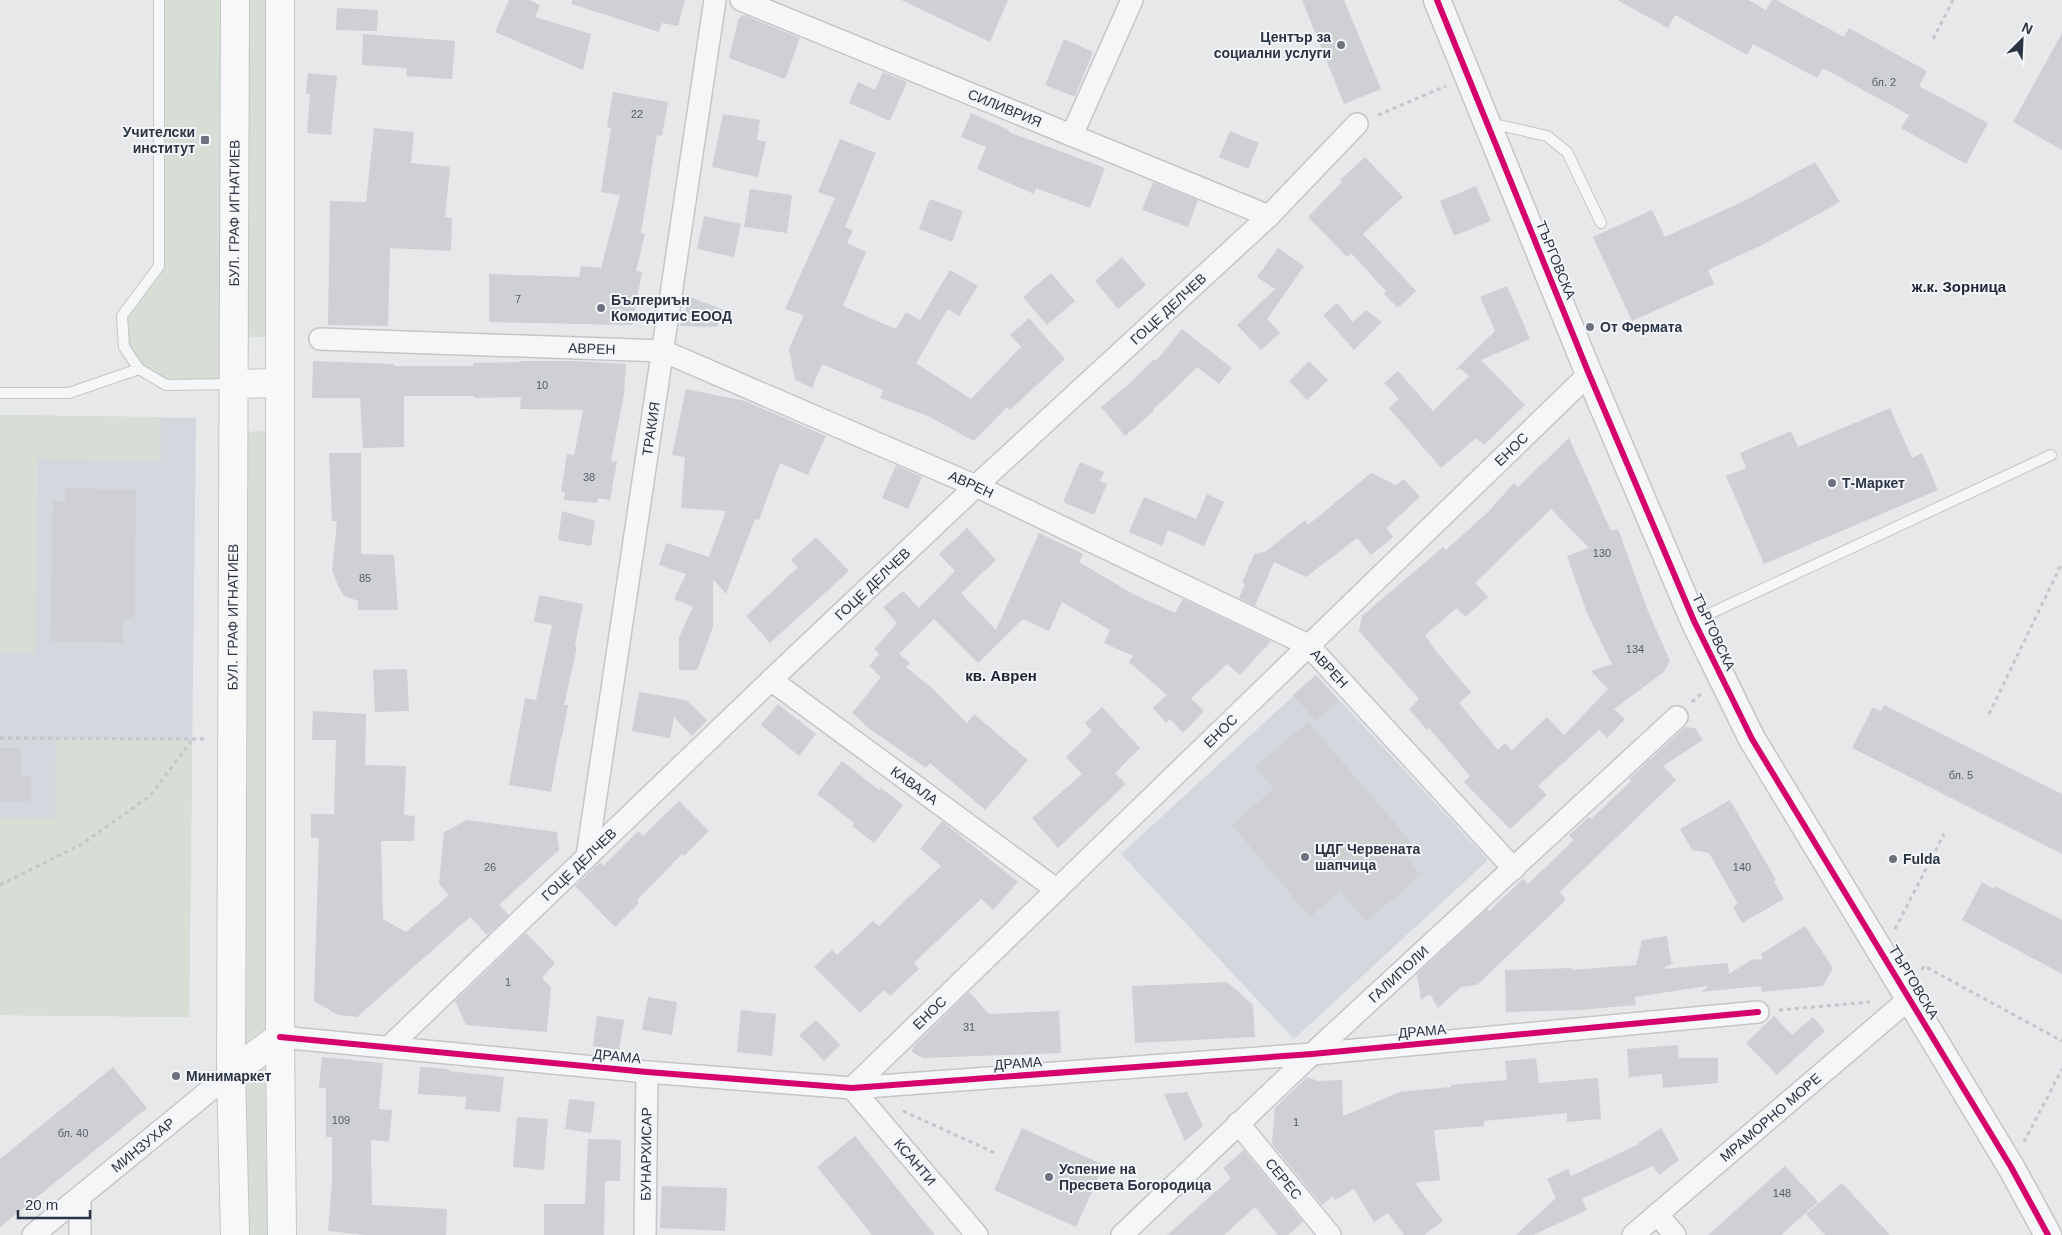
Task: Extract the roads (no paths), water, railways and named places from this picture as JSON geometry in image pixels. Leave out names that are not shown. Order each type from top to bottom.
[{"type":"main road","name":"БУЛ. ГРАФ ИГНАТИЕВ","points":[[235,0],[232,738],[232,1073],[235,1235]]},
{"type":"main road","points":[[280,0],[280,1037],[282,1235]]},
{"type":"main road","points":[[234,384],[280,383]]},
{"type":"main road","points":[[232,1073],[280,1037]]},
{"type":"street","name":"ТРАКИЯ","points":[[587,856],[715,0]]},
{"type":"street","name":"СИЛИВРИЯ","points":[[741,0],[1269,216]]},
{"type":"street","points":[[1072,135],[1132,0]]},
{"type":"street","name":"ТЪРГОВСКА","points":[[1437,0],[1589,374],[1694,621],[1752,739],[2011,1167],[2048,1235]]},
{"type":"street","name":"ГОЦЕ ДЕЛЧЕВ","points":[[390,1046],[976,486],[1269,216],[1356,124]]},
{"type":"street","name":"АВРЕН","points":[[320,339],[663,351],[976,486],[1308,646],[1514,869]]},
{"type":"street","name":"ЕНОС","points":[[852,1088],[1589,374]]},
{"type":"street","name":"КАВАЛА","points":[[771,680],[1057,890]]},
{"type":"street","name":"ГАЛИПОЛИ","points":[[1122,1235],[1238,1123],[1677,716]]},
{"type":"street","name":"МРАМОРНО МОРЕ","points":[[1633,1235],[1909,999]]},
{"type":"street","name":"ДРАМА","points":[[280,1037],[647,1072],[852,1088],[1312,1054],[1758,1012]]},
{"type":"street","name":"БУНАРХИСАР","points":[[645,1235],[647,1072]]},
{"type":"street","name":"МИНЗУХАР","points":[[33,1235],[232,1073]]},
{"type":"street","name":"КСАНТИ","points":[[852,1088],[977,1235]]},
{"type":"street","name":"СЕРЕС","points":[[1238,1123],[1330,1235]]},
{"type":"street","points":[[80,1197],[80,1235]]},
{"type":"street","points":[[1657,1214],[1675,1235]]},
{"type":"lane","points":[[160,0],[159,266],[122,316],[124,347],[139,369],[166,385],[234,384]]},
{"type":"lane","points":[[1486,122],[1546,136],[1567,152],[1601,223]]},
{"type":"lane","points":[[0,393],[69,393],[139,369]]},
{"type":"lane","points":[[1694,621],[2051,455]]},
{"type":"place","name":"Център за социални услуги","points":[[1341,45]]},
{"type":"place","name":"Учителски институт","points":[[205,140]]},
{"type":"place","name":"Бългериън Комодитис ЕООД","points":[[601,308]]},
{"type":"place","name":"От Фермата","points":[[1590,327]]},
{"type":"place","name":"Т-Маркет","points":[[1832,483]]},
{"type":"place","name":"ЦДГ Червената шапчица","points":[[1305,857]]},
{"type":"place","name":"Fulda","points":[[1893,859]]},
{"type":"place","name":"Минимаркет","points":[[176,1076]]},
{"type":"place","name":"Успение на Пресвета Богородица","points":[[1049,1177]]},
{"type":"district","name":"ж.к. Зорница","points":[[1959,286]]},
{"type":"district","name":"кв. Аврен","points":[[1001,675]]}]
